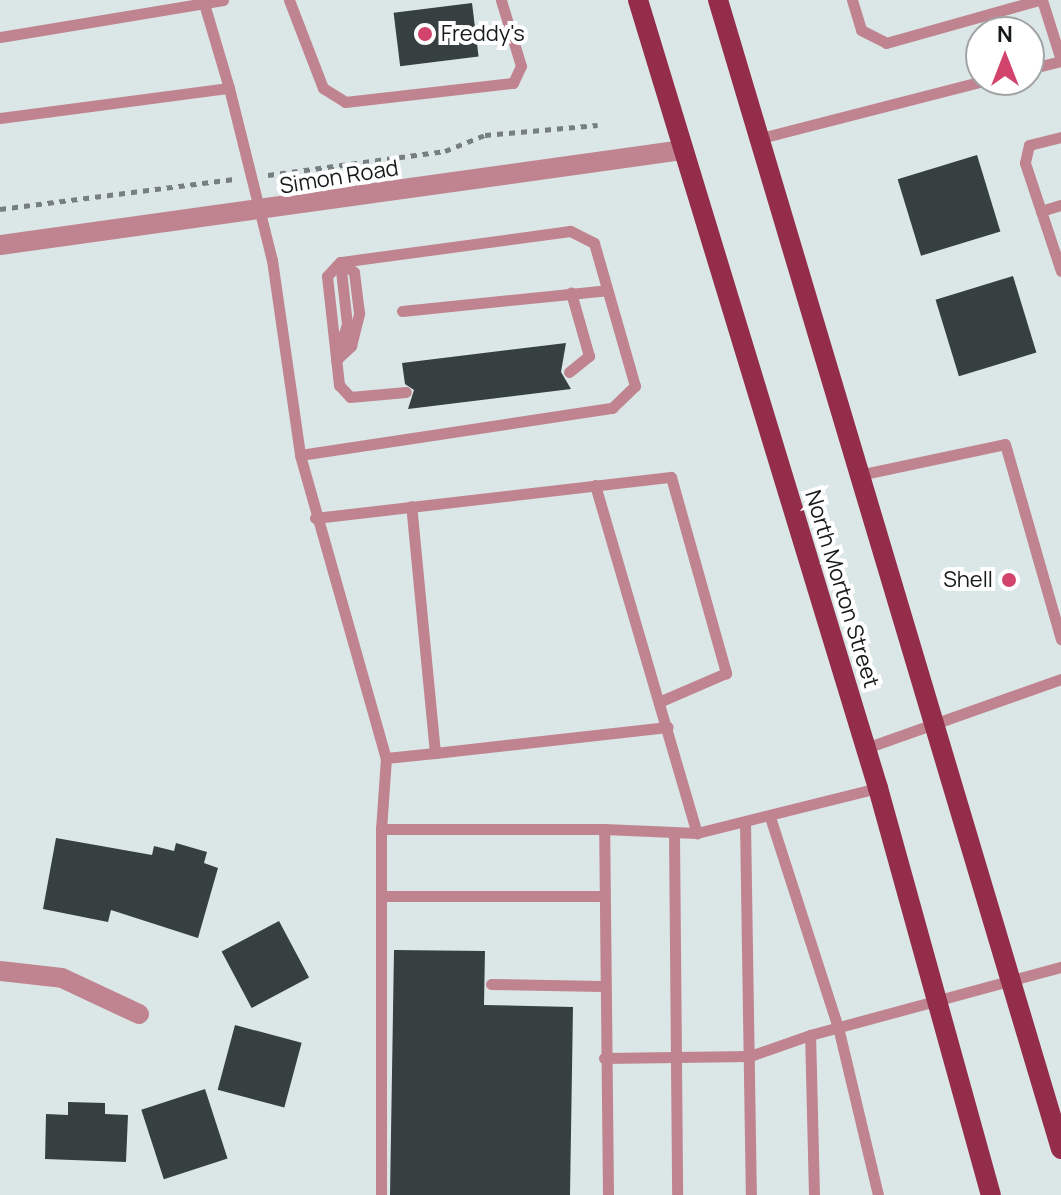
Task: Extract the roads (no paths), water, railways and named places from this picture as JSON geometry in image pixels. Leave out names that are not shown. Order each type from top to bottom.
[{"type":"main road","name":"North Morton Street","points":[[638,0],[878,788],[935,1004],[991,1195]]},
{"type":"main road","points":[[718,0],[1061,1149]]},
{"type":"street","name":"Simon Road","points":[[0,245],[260,213],[683,150]]},
{"type":"street","points":[[0,971],[62,978],[139,1014]]},
{"type":"lane","points":[[0,37],[223,0]]},
{"type":"lane","points":[[289,0],[323,88],[345,102],[513,83],[521,66],[501,0]]},
{"type":"lane","points":[[852,0],[861,30],[886,43],[1040,0],[1061,60]]},
{"type":"lane","points":[[204,4],[229,88],[260,213],[300,455],[315,518],[386,758],[381,829],[381,1195]]},
{"type":"lane","points":[[757,139],[965,85]]},
{"type":"lane","points":[[0,118],[229,88]]},
{"type":"lane","points":[[1061,137],[1029,145],[1025,163],[1061,269]]},
{"type":"lane","points":[[1041,211],[1061,205]]},
{"type":"lane","points":[[300,455],[612,408],[635,386],[594,243],[570,231],[340,262],[327,276],[339,385],[350,397],[406,392]]},
{"type":"lane","points":[[336,360],[351,346],[359,313],[354,272],[340,262]]},
{"type":"lane","points":[[402,311],[607,290]]},
{"type":"lane","points":[[569,372],[589,356],[571,293]]},
{"type":"lane","points":[[859,475],[1005,444],[1061,639]]},
{"type":"lane","points":[[315,518],[671,477],[726,673],[661,701]]},
{"type":"lane","points":[[595,485],[661,701],[697,833]]},
{"type":"lane","points":[[411,506],[435,753]]},
{"type":"lane","points":[[866,748],[1061,679]]},
{"type":"lane","points":[[386,758],[668,727]]},
{"type":"lane","points":[[381,829],[604,829],[697,833],[878,788]]},
{"type":"lane","points":[[770,817],[838,1027],[878,1195]]},
{"type":"lane","points":[[745,822],[751,1195]]},
{"type":"lane","points":[[604,829],[602,986],[608,1195]]},
{"type":"lane","points":[[674,832],[677,1195]]},
{"type":"lane","points":[[381,896],[603,896]]},
{"type":"lane","points":[[604,1058],[750,1056],[810,1035],[935,1004],[1061,967]]},
{"type":"lane","points":[[491,984],[602,986]]},
{"type":"lane","points":[[810,1035],[814,1195]]},
{"type":"place","name":"Freddy's","points":[[425,34]]},
{"type":"place","name":"Shell","points":[[1009,580]]}]
